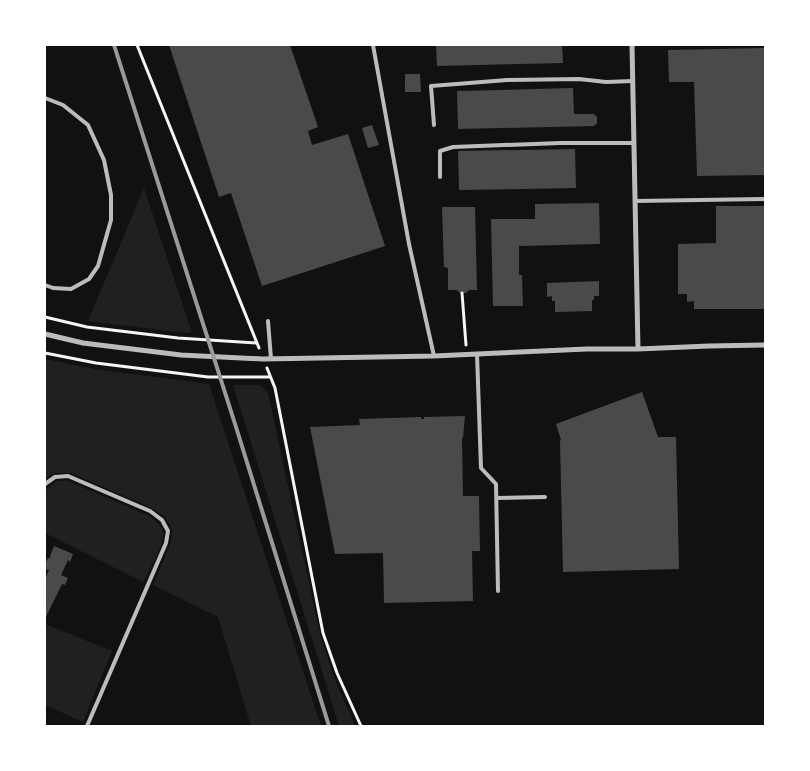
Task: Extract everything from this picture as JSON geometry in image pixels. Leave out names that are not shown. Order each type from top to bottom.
[{"type":"street","points":[[632,45],[638,349]]},
{"type":"street","points":[[45,334],[83,342],[181,355],[263,359],[434,356],[587,349],[765,345]]},
{"type":"lane","points":[[373,45],[409,244],[434,356]]},
{"type":"lane","points":[[434,125],[431,86],[507,80],[580,79],[606,82],[633,81]]},
{"type":"lane","points":[[45,98],[62,105],[88,125],[104,160],[111,196],[111,220],[98,266],[89,279],[71,289],[53,288],[45,285]]},
{"type":"lane","points":[[440,177],[440,151],[453,147],[560,143],[634,143]]},
{"type":"lane","points":[[635,201],[765,199]]},
{"type":"lane","points":[[268,321],[270,359]]},
{"type":"lane","points":[[477,354],[481,468],[496,484],[498,591]]},
{"type":"lane","points":[[45,484],[55,477],[68,476],[150,512],[162,520],[168,531],[166,543],[87,726]]},
{"type":"lane","points":[[497,498],[545,496]]},
{"type":"path","points":[[137,45],[275,388],[323,632],[337,673],[361,726]]},
{"type":"path","points":[[462,293],[466,355]]},
{"type":"path","points":[[45,317],[87,327],[178,338],[256,343]]},
{"type":"path","points":[[45,353],[96,363],[208,377],[270,377]]},
{"type":"shaded area","points":[[144,188],[192,333],[88,321]]},
{"type":"shaded area","points":[[45,359],[94,369],[209,384],[321,726],[251,726],[218,617],[153,585],[171,543],[172,530],[165,517],[152,508],[71,473],[55,473],[45,478]]},
{"type":"shaded area","points":[[233,385],[260,385],[268,393],[320,634],[333,675],[355,726],[339,726]]},
{"type":"shaded area","points":[[57,481],[68,481],[147,515],[159,525],[163,538],[156,558],[143,582],[45,533],[45,490]]},
{"type":"shaded area","points":[[45,624],[112,651],[83,722],[45,705]]},
{"type":"building","points":[[169,45],[290,45],[318,127],[308,131],[312,145],[348,134],[385,246],[262,286],[231,193],[219,197]]},
{"type":"building","points":[[436,45],[562,45],[563,63],[437,66]]},
{"type":"building","points":[[765,48],[765,175],[697,176],[694,82],[669,82],[668,50]]},
{"type":"building","points":[[405,74],[420,74],[421,92],[405,92]]},
{"type":"building","points":[[573,88],[574,114],[594,114],[597,117],[597,123],[594,126],[458,129],[457,91]]},
{"type":"building","points":[[372,125],[379,145],[368,148],[362,128]]},
{"type":"building","points":[[575,149],[576,188],[459,190],[458,151]]},
{"type":"building","points":[[599,203],[600,244],[519,246],[519,275],[522,275],[523,306],[493,306],[491,219],[535,219],[535,204]]},
{"type":"building","points":[[716,206],[765,206],[765,309],[694,309],[694,301],[687,302],[687,294],[678,294],[678,244],[716,243]]},
{"type":"building","points":[[442,207],[475,207],[477,290],[460,293],[457,290],[448,290],[448,268],[444,267]]},
{"type":"building","points":[[599,281],[599,296],[594,296],[594,300],[592,300],[592,311],[555,312],[555,301],[552,301],[552,296],[547,297],[547,283]]},
{"type":"building","points":[[642,392],[658,437],[676,437],[679,569],[563,572],[561,440],[556,424]]},
{"type":"building","points":[[465,416],[462,438],[463,496],[479,496],[480,551],[472,551],[473,601],[384,603],[383,553],[335,554],[310,427],[360,425],[359,419],[421,417],[421,419],[424,419],[424,417]]},
{"type":"building","points":[[54,546],[73,554],[61,575],[68,578],[65,585],[62,584],[46,617],[45,579],[49,570],[45,569],[45,564]]},
{"type":"railway","points":[[114,45],[329,726]]}]
